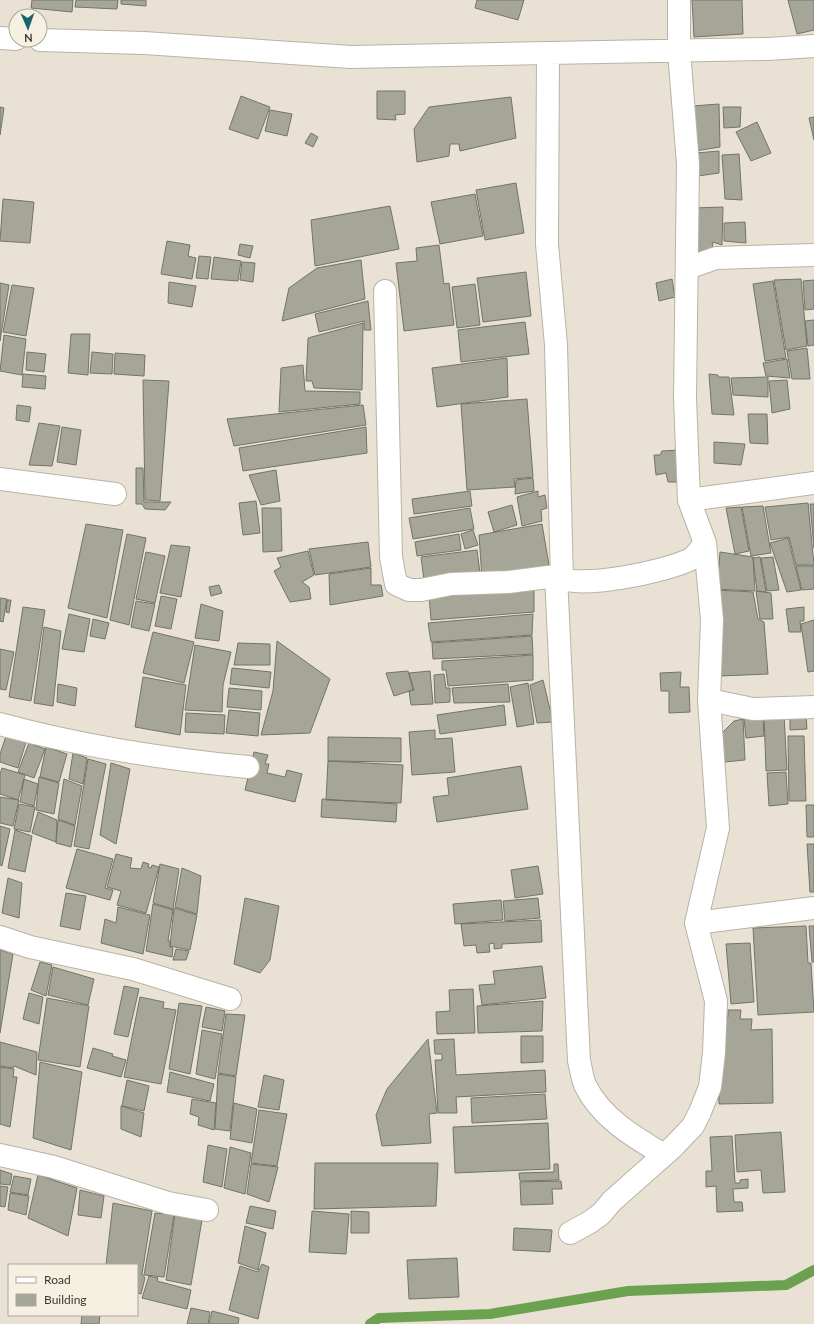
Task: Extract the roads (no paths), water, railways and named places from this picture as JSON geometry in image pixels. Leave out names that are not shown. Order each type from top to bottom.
[{"type":"street","points":[[570,1233],[601,1214],[612,1201],[664,1155],[693,1126],[710,1087],[714,1053],[716,1001],[696,924],[718,828],[709,700],[712,620],[705,543],[689,500],[685,398],[688,268],[687,152],[679,51],[679,0]]},
{"type":"street","points":[[48,40],[144,43],[351,56],[679,51],[814,46]]},
{"type":"street","points":[[548,53],[547,244],[556,345],[559,579],[579,1061],[585,1084],[597,1105],[633,1137],[664,1155]]},
{"type":"street","points":[[688,268],[716,258],[814,255]]},
{"type":"street","points":[[385,292],[391,557],[396,584],[409,590],[417,590],[451,584],[559,579],[605,581],[667,567],[692,558],[705,543]]},
{"type":"street","points":[[0,478],[115,494]]},
{"type":"street","points":[[689,500],[814,483]]},
{"type":"street","points":[[709,700],[753,709],[814,707]]},
{"type":"street","points":[[0,724],[59,740],[156,757],[248,767]]},
{"type":"street","points":[[696,924],[814,908]]},
{"type":"street","points":[[0,937],[30,947],[133,969],[230,999]]},
{"type":"street","points":[[0,1155],[54,1167],[168,1203],[207,1210]]},
{"type":"waterway","points":[[370,1324],[379,1318],[490,1314],[628,1291],[786,1285],[814,1270]]}]
